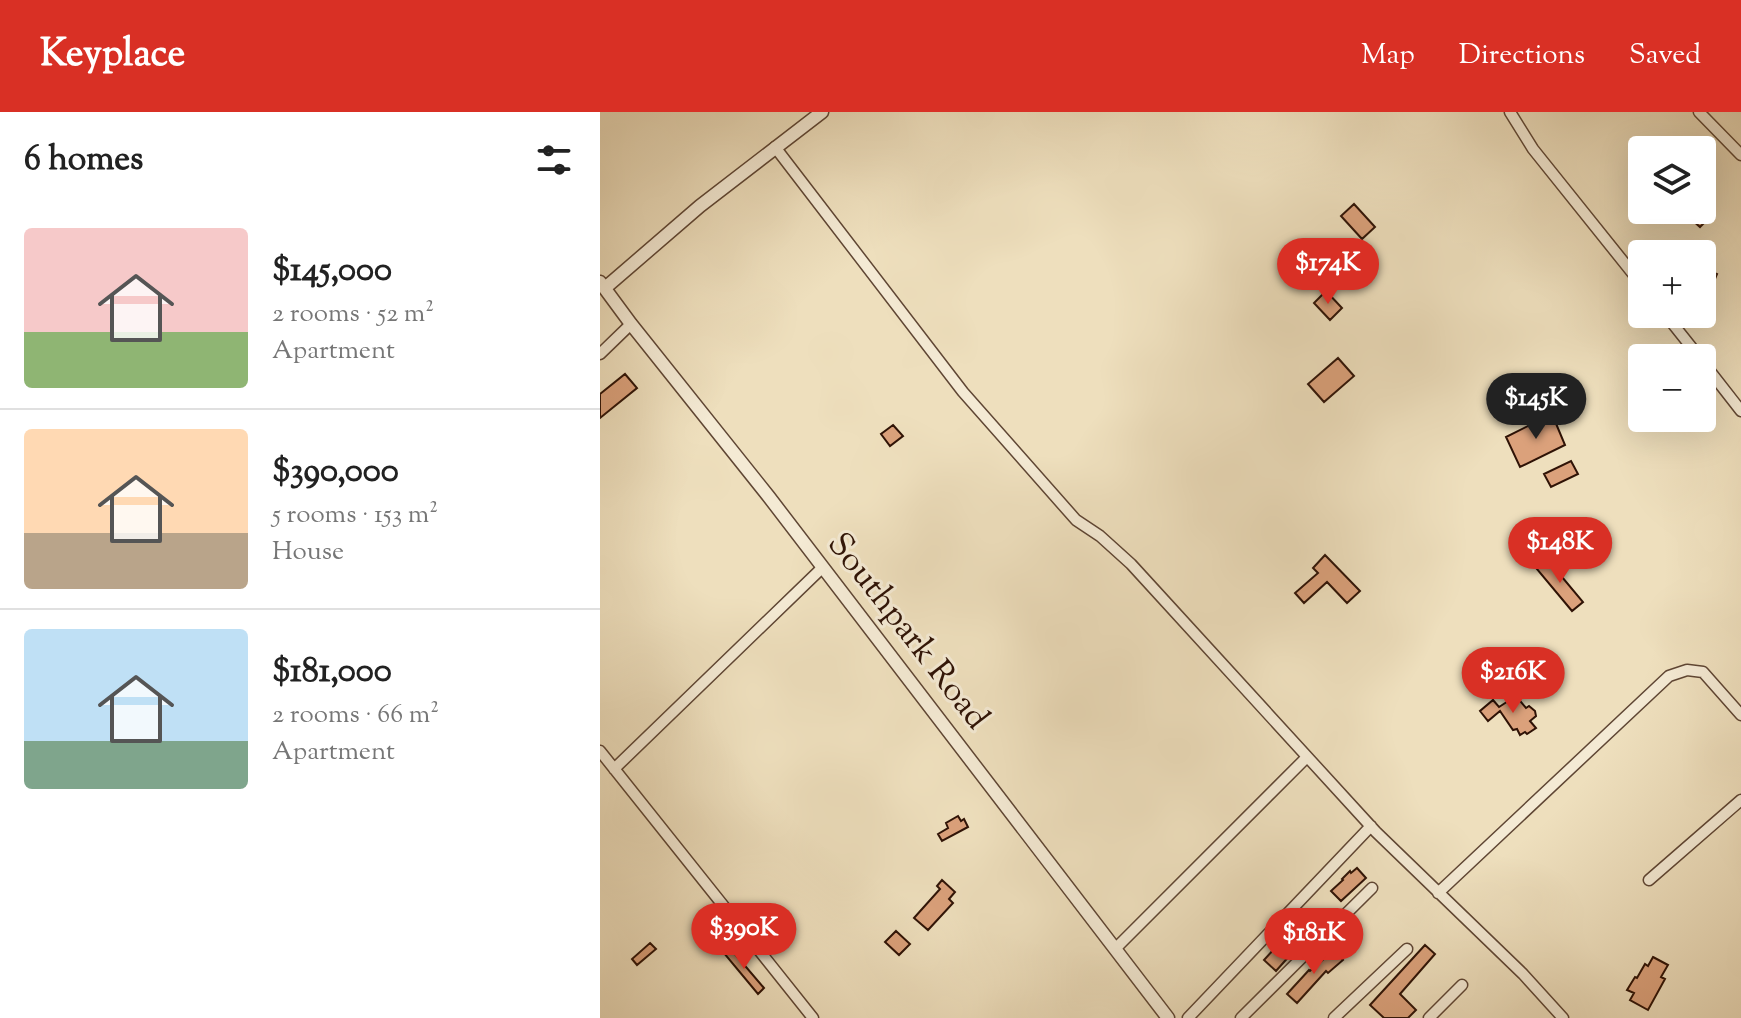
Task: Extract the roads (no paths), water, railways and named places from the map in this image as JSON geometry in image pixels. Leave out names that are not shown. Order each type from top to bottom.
[{"type":"street","points":[[602,285],[822,112]]},
{"type":"street","points":[[1510,112],[1533,149],[1628,268]]},
{"type":"street","points":[[1699,112],[1741,155]]},
{"type":"street","points":[[775,147],[963,392],[1076,520],[1100,536],[1131,564],[1306,758],[1438,893],[1523,974],[1563,1018]]},
{"type":"street","name":"Southpark Road","points":[[602,285],[769,497],[1168,1018]]},
{"type":"street","points":[[600,354],[631,324]]},
{"type":"street","points":[[1676,328],[1688,344]]},
{"type":"street","points":[[1716,379],[1741,411]]},
{"type":"street","points":[[614,769],[822,568]]},
{"type":"street","points":[[1438,893],[1669,676],[1687,670],[1703,672],[1741,715]]},
{"type":"street","points":[[600,751],[813,1018]]},
{"type":"street","points":[[1116,948],[1306,758]]},
{"type":"street","points":[[1649,880],[1741,800]]},
{"type":"street","points":[[1188,1018],[1371,826]]},
{"type":"street","points":[[1241,1018],[1372,888]]},
{"type":"street","points":[[1334,1018],[1407,949]]},
{"type":"street","points":[[1429,1018],[1462,985]]}]
